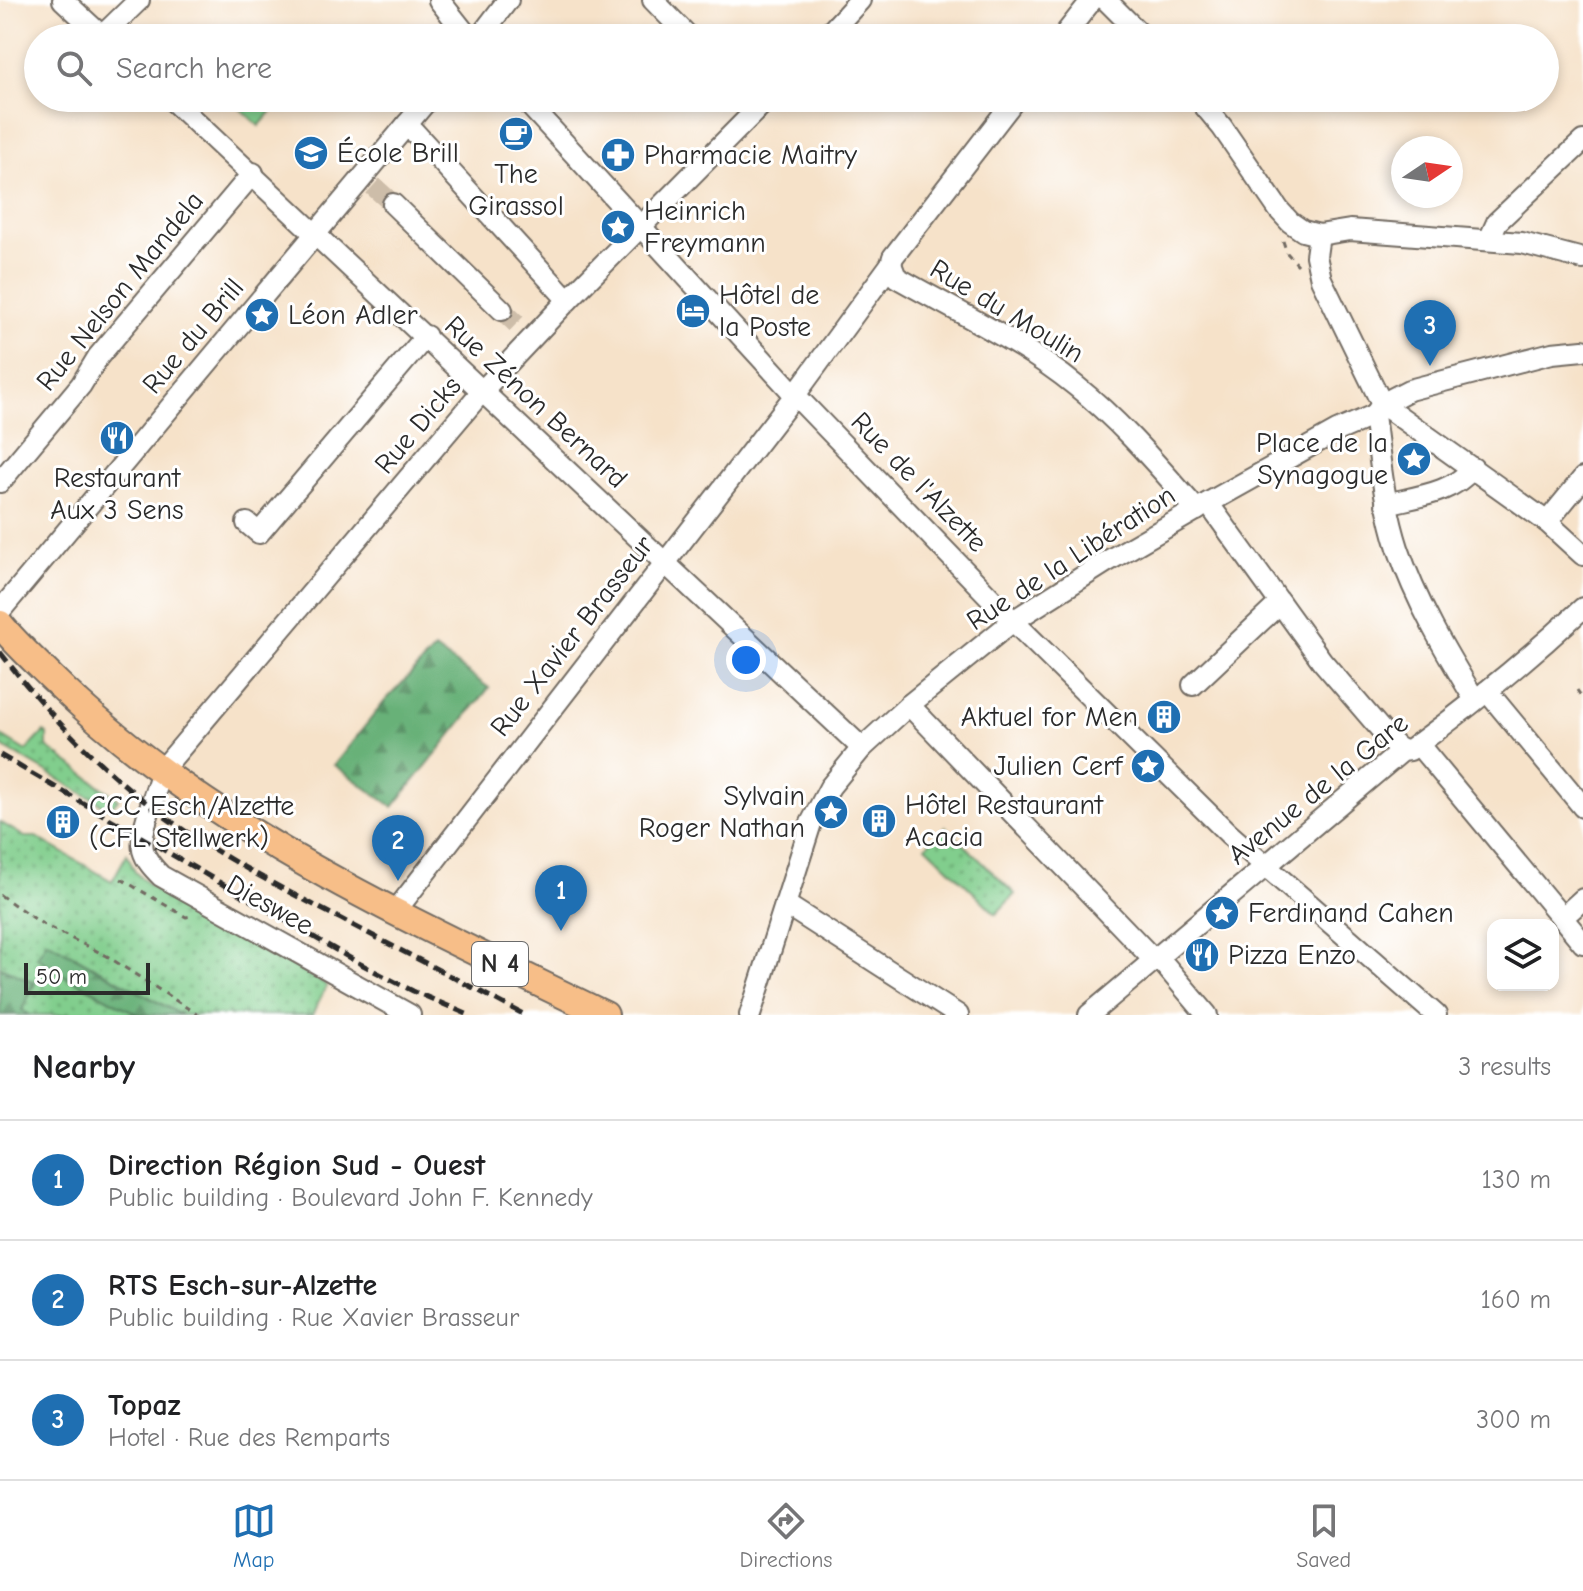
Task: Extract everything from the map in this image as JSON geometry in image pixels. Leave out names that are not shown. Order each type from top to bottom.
[{"type":"main road","name":"N 4","points":[[0,624],[116,738],[263,840],[395,912],[605,1015]]},
{"type":"street","points":[[63,0],[89,24]]},
{"type":"street","points":[[116,24],[139,0]]},
{"type":"street","points":[[439,0],[458,24]]},
{"type":"street","points":[[490,24],[508,0]]},
{"type":"street","points":[[653,0],[676,24]]},
{"type":"street","points":[[838,24],[860,0]]},
{"type":"street","points":[[1073,24],[1092,0]]},
{"type":"street","points":[[1106,0],[1130,24]]},
{"type":"street","name":"Rue Zénon Bernard","points":[[185,112],[862,748]]},
{"type":"street","name":"Rue du Brill","points":[[0,611],[316,233],[368,182],[417,112]]},
{"type":"street","name":"Rue de l'Alzette","points":[[536,112],[795,395],[1013,621],[1229,834],[1436,1015]]},
{"type":"street","name":"Rue Dicks","points":[[162,770],[483,390],[526,333],[568,300],[749,112]]},
{"type":"street","name":"Rue Xavier Brasseur","points":[[395,912],[795,395],[891,264],[893,257],[1005,112]]},
{"type":"street","points":[[1210,112],[1279,210],[1296,227],[1319,235],[1350,230],[1522,243],[1583,259]]},
{"type":"street","points":[[407,124],[568,300]]},
{"type":"street","points":[[1489,240],[1497,222],[1583,141]]},
{"type":"street","name":"Rue Nelson Mandela","points":[[0,482],[81,385],[98,357],[253,173]]},
{"type":"street","points":[[393,204],[502,310]]},
{"type":"street","points":[[1319,235],[1316,256],[1321,279],[1378,410],[1386,504],[1398,548],[1418,597],[1442,646],[1481,696],[1583,807]]},
{"type":"street","name":"Rue du Moulin","points":[[891,264],[896,277],[1042,361],[1076,385],[1126,430],[1202,506],[1322,661],[1395,746],[1410,748],[1583,943]]},
{"type":"street","points":[[247,523],[259,533],[426,336]]},
{"type":"street","name":"Rue de la Libération","points":[[750,1015],[811,823],[830,787],[862,748],[909,705],[1013,621],[1202,506],[1409,390],[1552,353],[1583,350]]},
{"type":"street","points":[[1378,410],[1473,468],[1547,522],[1583,555]]},
{"type":"street","points":[[1386,504],[1448,489],[1463,480],[1473,468]]},
{"type":"street","points":[[1547,522],[1583,478]]},
{"type":"street","points":[[1193,685],[1280,603]]},
{"type":"street","name":"Avenue de la Gare","points":[[1089,1015],[1265,866],[1543,645],[1583,608]]},
{"type":"street","points":[[909,705],[1207,1015]]},
{"type":"street","name":"Dieswee","points":[[162,770],[144,835],[143,850],[149,864],[161,876],[410,1015]]},
{"type":"street","points":[[1562,918],[1583,899]]},
{"type":"street","points":[[785,904],[958,1015]]},
{"type":"path","points":[[1279,210],[1279,231],[1287,253],[1301,269],[1321,279]]},
{"type":"path","points":[[1577,690],[1583,699]]},
{"type":"path","points":[[121,879],[186,917],[197,911],[203,900]]},
{"type":"path","points":[[0,895],[44,925],[107,956],[198,1015]]},
{"type":"green space","points":[[244,112],[271,112],[259,126]]},
{"type":"green space","points":[[435,649],[489,688],[393,807],[334,765],[385,701]]},
{"type":"green space","points":[[44,732],[47,734],[47,747],[118,799],[110,809],[0,745],[0,735],[26,751]]},
{"type":"green space","points":[[0,822],[25,837],[36,837],[112,881],[127,854],[135,872],[151,887],[294,962],[303,972],[327,985],[312,1015],[181,1015],[47,941],[38,958],[63,975],[139,1015],[30,1015],[22,1010],[35,983],[0,967]]},
{"type":"green space","points":[[946,827],[1015,894],[996,914],[926,846]]},
{"type":"green space","points":[[47,941],[181,1015],[139,1015],[63,975],[37,957]]},
{"type":"green space","points":[[0,967],[35,983],[22,1010],[30,1015],[0,1015]]},
{"type":"tunnel","points":[[373,186],[393,204]]},
{"type":"tunnel","points":[[502,310],[521,328]]},
{"type":"railway","points":[[0,652],[35,695],[91,754],[175,824],[269,881],[525,1015]]},
{"type":"railway","points":[[0,755],[355,961],[469,1015]]},
{"type":"place","name":"The Girassol","points":[[516,134]]},
{"type":"place","name":"École Brill","points":[[311,153]]},
{"type":"place","name":"Pharmacie Maitry","points":[[618,155]]},
{"type":"place","name":"Heinrich Freymann","points":[[618,227]]},
{"type":"place","name":"Hôtel de la Poste","points":[[693,311]]},
{"type":"place","name":"Léon Adler","points":[[262,315]]},
{"type":"place","name":"Topaz","points":[[1430,366]]},
{"type":"place","name":"Restaurant Aux 3 Sens","points":[[117,438]]},
{"type":"place","name":"Place de la Synagogue","points":[[1414,459]]},
{"type":"place","name":"Aktuel for Men","points":[[1164,717]]},
{"type":"place","name":"Julien Cerf","points":[[1148,766]]},
{"type":"place","name":"Sylvain Roger Nathan","points":[[831,812]]},
{"type":"place","name":"Hôtel Restaurant Acacia","points":[[879,821]]},
{"type":"place","name":"CCC Esch/Alzette (CFL Stellwerk)","points":[[63,822]]},
{"type":"place","name":"RTS Esch-sur-Alzette","points":[[398,881]]},
{"type":"place","name":"Ferdinand Cahen","points":[[1222,913]]},
{"type":"place","name":"Direction Région Sud - Ouest","points":[[561,931]]},
{"type":"place","name":"Pizza Enzo","points":[[1202,955]]}]
